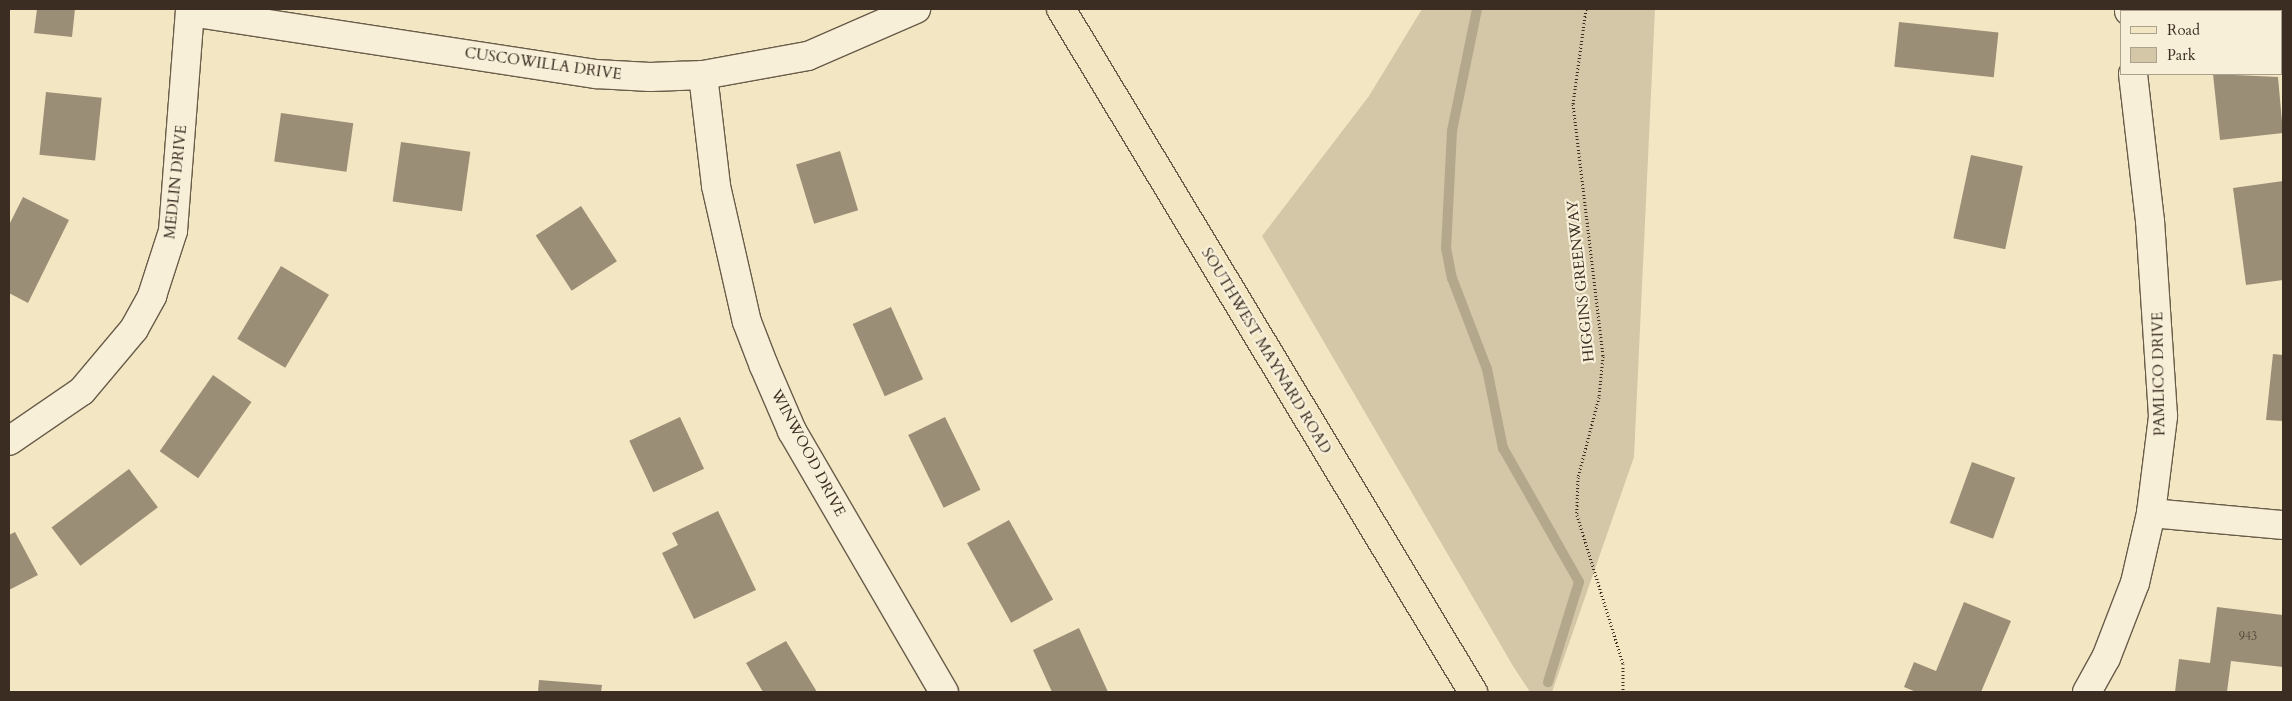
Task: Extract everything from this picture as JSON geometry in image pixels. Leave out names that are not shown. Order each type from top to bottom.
[{"type":"main road","name":"SOUTHWEST MAYNARD ROAD","points":[[1061,9],[1473,692]]},
{"type":"street","name":"CUSCOWILLA DRIVE","points":[[190,10],[596,74],[703,75],[808,56],[916,9]]},
{"type":"street","name":"MEDLIN DRIVE","points":[[9,441],[82,391],[134,329],[152,296],[173,231],[190,10]]},
{"type":"street","name":"WINWOOD DRIVE","points":[[703,75],[716,186],[747,322],[764,366],[792,430],[944,692]]},
{"type":"street","name":"PAMLICO DRIVE","points":[[2087,692],[2106,658],[2135,583],[2151,513],[2162,407],[2150,221],[2133,75]]},
{"type":"street","points":[[2151,513],[2283,525]]},
{"type":"path","name":"HIGGINS GREENWAY","points":[[1586,9],[1574,104],[1603,356],[1599,398],[1578,477],[1577,515],[1623,664],[1623,692]]},
{"type":"green space","points":[[1422,9],[1655,9],[1634,457],[1552,692],[1530,692],[1513,666],[1262,236],[1369,96]]},
{"type":"building","points":[[37,9],[75,9],[72,37],[34,33]]},
{"type":"building","points":[[1899,22],[1998,32],[1994,77],[1894,67]]},
{"type":"building","points":[[2213,75],[2278,77],[2283,133],[2220,140]]},
{"type":"building","points":[[46,92],[102,98],[95,161],[39,155]]},
{"type":"building","points":[[281,113],[353,123],[346,172],[274,162]]},
{"type":"building","points":[[401,142],[470,152],[462,211],[393,201]]},
{"type":"building","points":[[840,151],[858,210],[814,224],[796,164]]},
{"type":"building","points":[[1971,155],[2023,166],[2005,249],[1953,238]]},
{"type":"building","points":[[2283,181],[2283,280],[2246,285],[2233,188]]},
{"type":"building","points":[[23,197],[69,220],[28,303],[9,293],[9,225]]},
{"type":"building","points":[[581,206],[617,261],[572,291],[536,235]]},
{"type":"building","points":[[281,266],[329,295],[285,368],[237,339]]},
{"type":"building","points":[[891,307],[923,379],[885,396],[853,324]]},
{"type":"building","points":[[2273,354],[2283,355],[2283,421],[2266,420]]},
{"type":"building","points":[[213,375],[252,402],[198,478],[160,451]]},
{"type":"building","points":[[680,417],[704,469],[653,492],[629,441]]},
{"type":"building","points":[[945,417],[981,490],[944,508],[908,435]]},
{"type":"building","points":[[1972,462],[2015,478],[1993,539],[1950,523]]},
{"type":"building","points":[[129,469],[158,507],[80,566],[52,527]]},
{"type":"building","points":[[718,511],[756,590],[694,619],[662,553],[678,545],[672,533]]},
{"type":"building","points":[[1009,520],[1053,600],[1011,623],[967,543]]},
{"type":"building","points":[[15,532],[38,575],[9,590],[9,535]]},
{"type":"building","points":[[1964,602],[2011,621],[1981,692],[1916,692],[1904,687],[1914,662],[1936,671]]},
{"type":"building","points":[[2217,607],[2283,615],[2283,667],[2231,661],[2227,692],[2175,692],[2179,659],[2210,663]]},
{"type":"building","points":[[1079,628],[1108,692],[1052,692],[1033,650]]},
{"type":"building","points":[[786,641],[817,692],[763,692],[746,663]]},
{"type":"building","points":[[539,680],[602,685],[601,692],[538,692]]},
{"type":"waterway","points":[[1477,9],[1452,131],[1446,248],[1452,278],[1487,369],[1503,448],[1579,582],[1548,682]]}]
